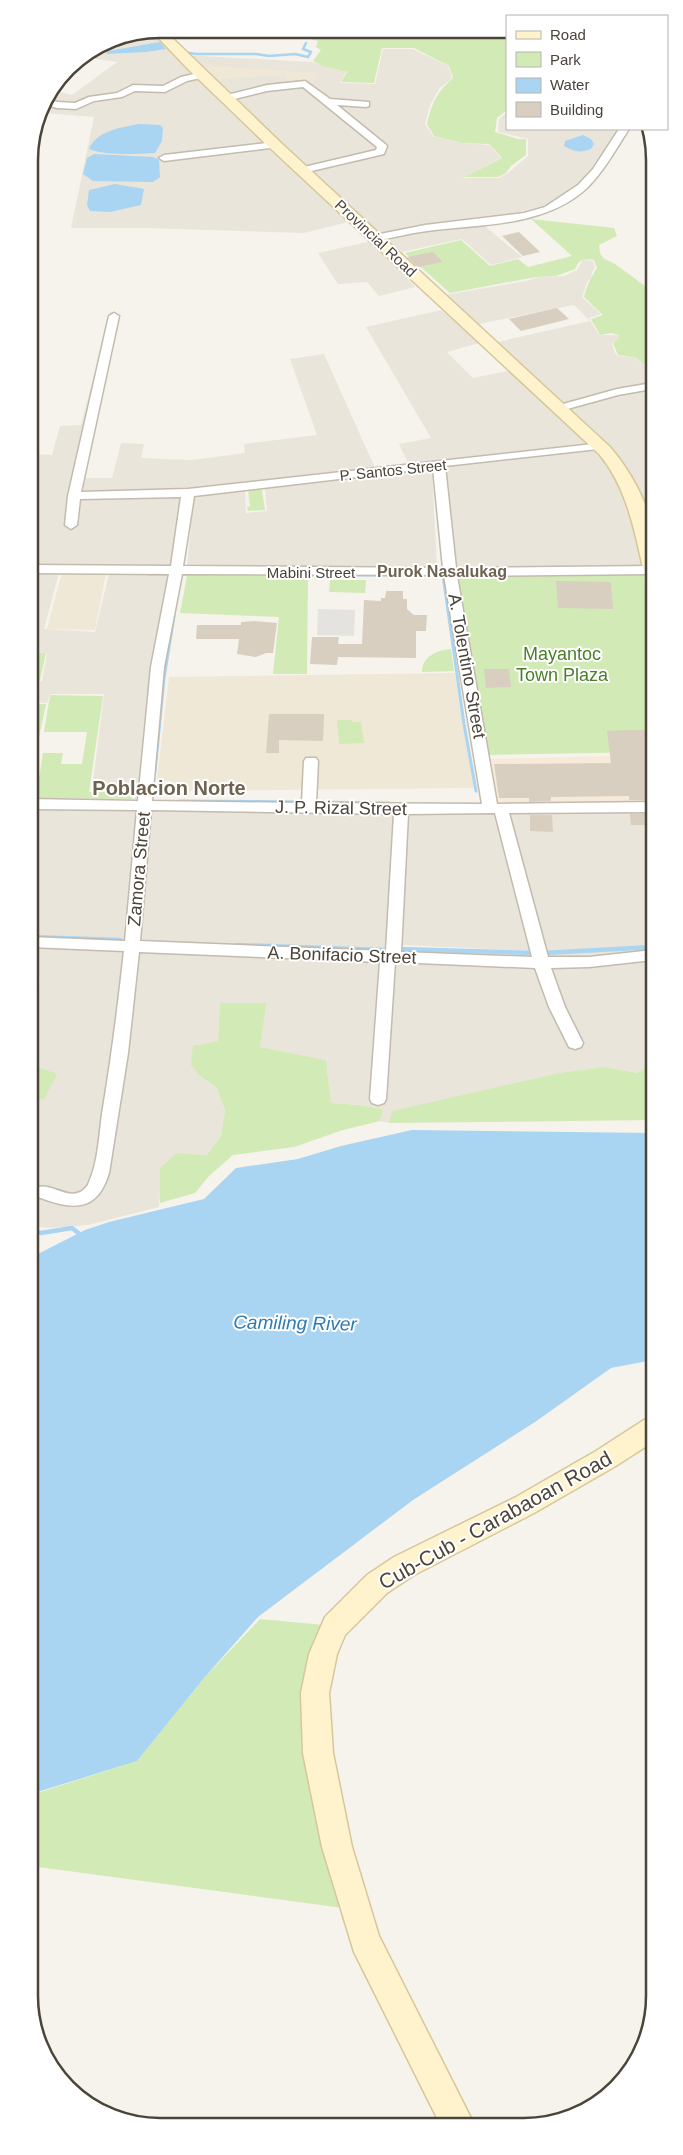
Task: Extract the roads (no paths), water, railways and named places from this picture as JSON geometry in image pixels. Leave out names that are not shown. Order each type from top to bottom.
[{"type":"main road","name":"Provincial Road","points":[[165,38],[275,145],[598,445],[616,466],[627,485],[646,541]]},
{"type":"main road","name":"Cub-Cub - Carabaoan Road","points":[[455,2118],[365,1941],[337,1846],[318,1753],[315,1693],[323,1654],[335,1626],[377,1584],[404,1566],[525,1504],[605,1459],[645,1433]]},
{"type":"street","points":[[51,103],[76,106],[92,99],[118,95],[136,88],[164,89],[184,79],[202,75]]},
{"type":"street","points":[[226,98],[268,88],[305,84],[382,146],[381,152],[303,170]]},
{"type":"street","points":[[326,102],[366,104]]},
{"type":"street","points":[[375,238],[425,228],[525,216],[549,209],[582,188],[597,171],[623,130]]},
{"type":"street","points":[[164,158],[275,145]]},
{"type":"street","points":[[71,525],[74,496],[114,316]]},
{"type":"street","points":[[560,408],[630,389],[646,387]]},
{"type":"street","name":"P. Santos Street","points":[[74,496],[188,493],[598,445]]},
{"type":"street","name":"A. Tolentino Street","points":[[439,465],[450,572],[495,808],[525,892],[542,963],[557,1007],[576,1043]]},
{"type":"street","name":"Zamora Street","points":[[44,1192],[63,1199],[84,1199],[97,1186],[122,1040],[161,637],[176,571],[188,493]]},
{"type":"street","name":"Mabini Street","points":[[38,569],[450,572],[646,570]]},
{"type":"street","points":[[309,808],[311,761]]},
{"type":"street","name":"J. P. Rizal Street","points":[[38,804],[401,809],[646,807]]},
{"type":"street","points":[[378,1099],[401,809]]},
{"type":"street","name":"A. Bonifacio Street","points":[[38,942],[542,963],[589,962],[646,956]]},
{"type":"water","points":[[160,42],[166,49],[106,54],[108,51]]},
{"type":"water","points":[[139,124],[160,125],[163,128],[162,141],[155,153],[113,154],[89,149],[92,143],[103,134],[118,128]]},
{"type":"water","points":[[583,135],[591,139],[594,144],[591,149],[578,151],[564,146],[565,141]]},
{"type":"water","points":[[94,154],[153,157],[159,160],[160,177],[153,182],[93,181],[83,174],[87,158]]},
{"type":"water","points":[[115,184],[144,189],[141,205],[110,212],[90,211],[87,205],[89,190]]},
{"type":"water","name":"Camiling River","points":[[412,1130],[645,1133],[645,1361],[611,1368],[535,1422],[413,1500],[258,1617],[204,1678],[137,1761],[38,1792],[38,1254],[85,1230],[109,1222],[204,1199],[236,1168],[298,1159],[341,1146]]},
{"type":"waterway","points":[[182,52],[269,56],[295,54],[308,57],[311,52],[303,49],[306,43]]},
{"type":"waterway","points":[[399,472],[435,468],[435,472]]},
{"type":"waterway","points":[[148,574],[167,574]]},
{"type":"waterway","points":[[274,574],[305,575]]},
{"type":"waterway","points":[[308,575],[443,575],[464,724],[476,791]]},
{"type":"waterway","points":[[155,772],[164,678],[174,616]]},
{"type":"waterway","points":[[180,801],[305,802]]},
{"type":"waterway","points":[[313,802],[389,803]]},
{"type":"waterway","points":[[38,937],[120,940]]},
{"type":"waterway","points":[[237,945],[383,950]]},
{"type":"waterway","points":[[544,953],[646,947]]},
{"type":"waterway","points":[[400,949],[532,953]]},
{"type":"waterway","points":[[38,1232],[72,1228],[82,1236]]},
{"type":"district","name":"Purok Nasalukag","points":[[442,571]]},
{"type":"district","name":"Poblacion Norte","points":[[169,788]]},
{"type":"park label","name":"Mayantoc Town Plaza","points":[[562,664]]}]
